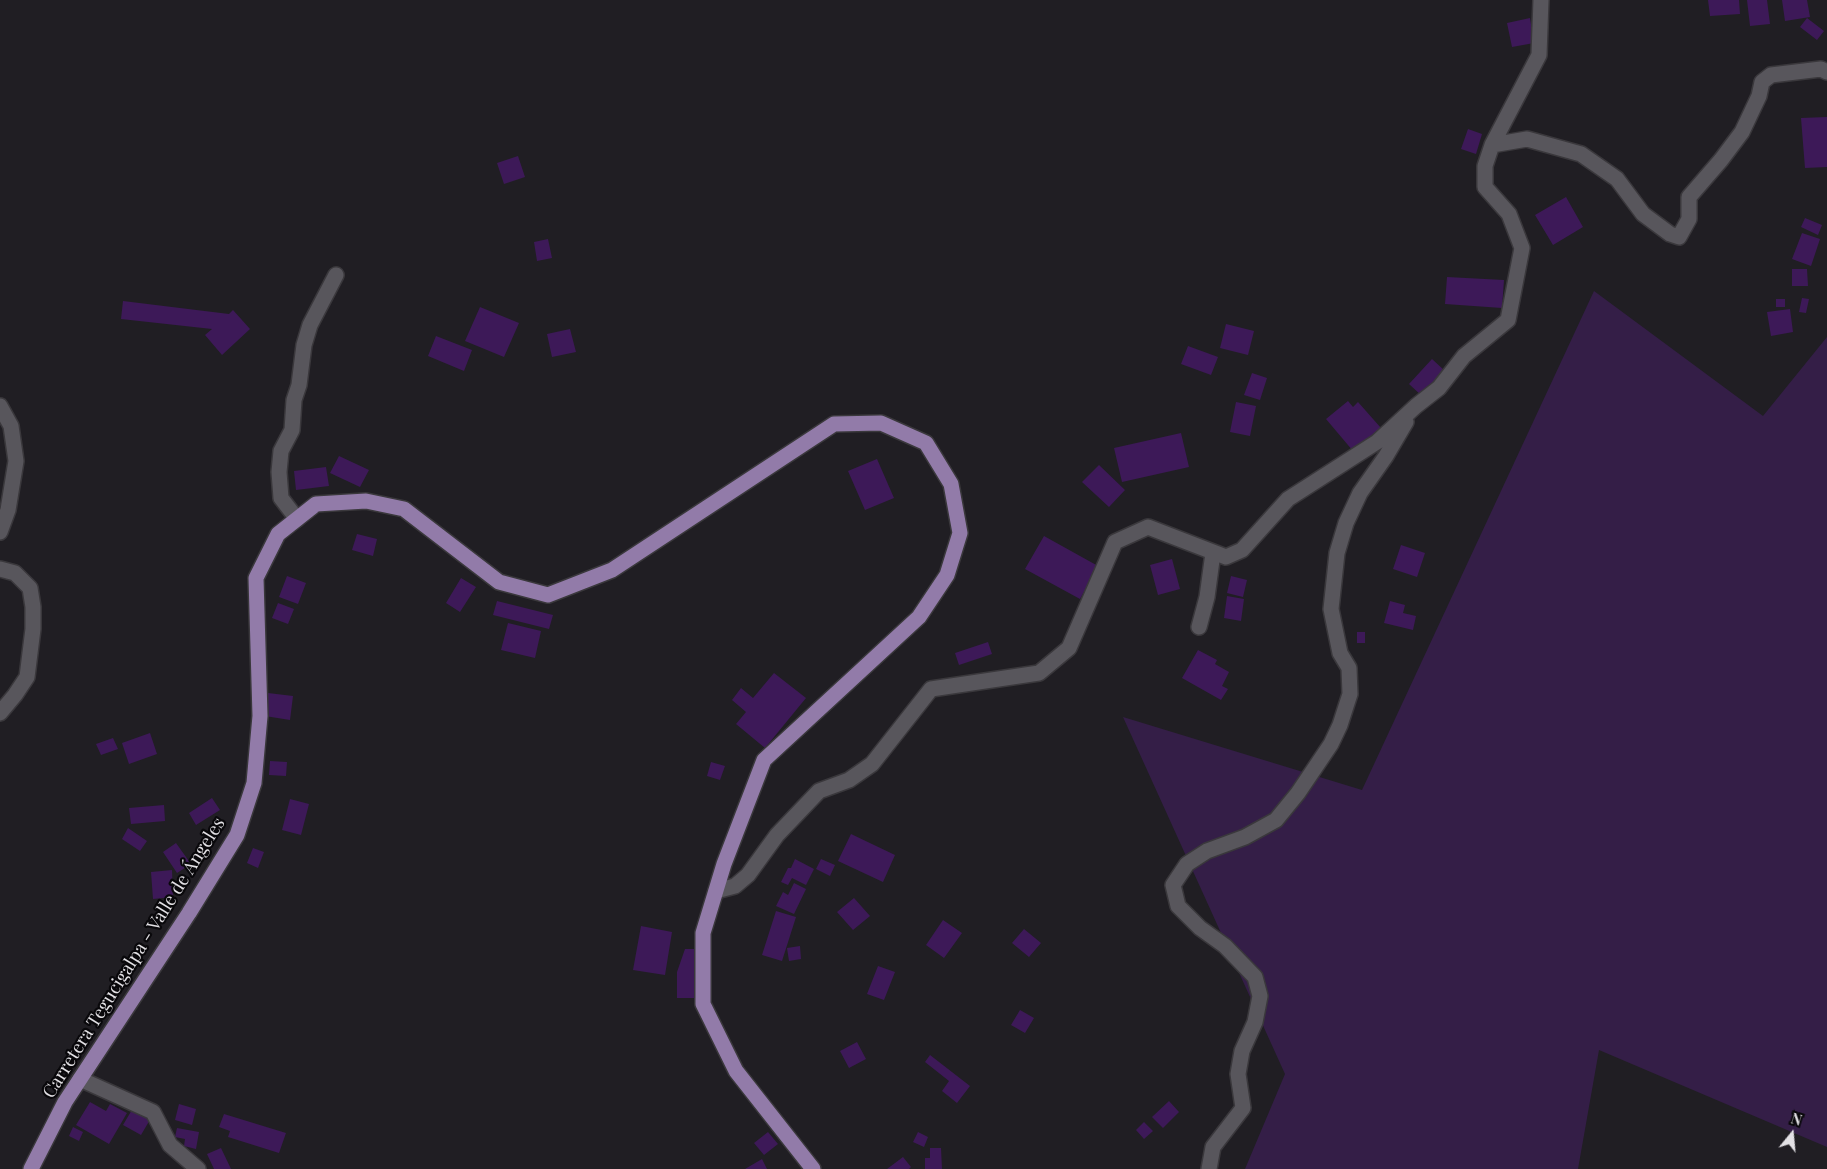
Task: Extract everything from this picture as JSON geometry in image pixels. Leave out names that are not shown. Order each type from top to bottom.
[{"type":"main road","name":"Carretera Tegucigalpa - Valle de Ángeles","points":[[31,1169],[65,1102],[238,835],[254,782],[260,716],[256,578],[278,534],[316,504],[366,501],[404,509],[499,582],[548,595],[612,570],[834,424],[881,423],[926,443],[951,484],[960,533],[948,576],[919,618],[764,760],[724,864],[703,933],[703,1004],[736,1071],[813,1169]]},
{"type":"street","points":[[716,891],[735,886],[748,876],[777,835],[819,791],[849,780],[872,764],[932,689],[1039,673],[1069,648],[1115,542],[1148,528],[1226,558],[1242,550],[1288,500],[1377,442],[1416,406],[1439,388],[1464,356],[1508,320],[1522,248],[1509,214],[1485,187],[1485,166],[1492,145],[1540,55],[1541,0]]},
{"type":"street","points":[[1492,145],[1527,139],[1581,154],[1617,179],[1643,214],[1670,234],[1679,238],[1689,219],[1689,197],[1742,132],[1759,96],[1762,82],[1771,75],[1821,70],[1827,72]]},
{"type":"street","points":[[297,519],[281,498],[280,472],[282,451],[292,430],[294,400],[300,385],[304,345],[310,325],[336,275]]},
{"type":"street","points":[[0,406],[11,426],[16,461],[8,510],[0,532]]},
{"type":"street","points":[[1209,1169],[1212,1147],[1243,1108],[1238,1074],[1242,1051],[1255,1022],[1260,996],[1255,978],[1224,946],[1200,928],[1178,906],[1173,885],[1187,864],[1207,851],[1245,837],[1276,820],[1298,793],[1331,744],[1340,725],[1350,694],[1349,668],[1340,653],[1330,609],[1337,553],[1346,522],[1360,493],[1386,456],[1416,406]]},
{"type":"street","points":[[1199,627],[1213,553]]},
{"type":"street","points":[[0,569],[15,573],[30,588],[33,629],[26,677],[15,695],[0,713]]},
{"type":"street","points":[[80,1079],[153,1112],[170,1145],[198,1169]]},
{"type":"shaded area","points":[[1594,291],[1763,416],[1827,337],[1827,1147],[1599,1050],[1578,1169],[1245,1169],[1285,1074],[1123,717],[1362,790]]},
{"type":"building","points":[[1708,0],[1739,0],[1740,14],[1710,16]]},
{"type":"building","points":[[1747,0],[1767,0],[1770,24],[1750,26]]},
{"type":"building","points":[[1782,0],[1807,0],[1810,17],[1785,21]]},
{"type":"building","points":[[1530,18],[1534,43],[1512,47],[1507,23]]},
{"type":"building","points":[[1807,18],[1824,31],[1817,40],[1800,27]]},
{"type":"building","points":[[1827,117],[1827,167],[1805,168],[1801,118]]},
{"type":"building","points":[[1468,129],[1482,134],[1476,154],[1461,149]]},
{"type":"building","points":[[518,156],[525,177],[504,184],[497,163]]},
{"type":"building","points":[[1566,197],[1583,227],[1553,245],[1535,215]]},
{"type":"building","points":[[1805,218],[1822,225],[1818,235],[1801,227]]},
{"type":"building","points":[[1802,233],[1820,239],[1811,266],[1792,259]]},
{"type":"building","points":[[548,239],[552,258],[537,261],[534,242]]},
{"type":"building","points":[[1792,269],[1807,269],[1808,286],[1792,286]]},
{"type":"building","points":[[1447,277],[1504,280],[1502,308],[1445,304]]},
{"type":"building","points":[[1802,298],[1809,299],[1806,313],[1799,312]]},
{"type":"building","points":[[1776,299],[1785,299],[1785,307],[1776,307]]},
{"type":"building","points":[[123,301],[229,314],[233,310],[250,329],[222,355],[205,335],[212,329],[121,319]]},
{"type":"building","points":[[480,307],[519,323],[504,357],[465,341]]},
{"type":"building","points":[[1790,309],[1793,332],[1771,336],[1767,312]]},
{"type":"building","points":[[1226,324],[1254,331],[1248,355],[1220,348]]},
{"type":"building","points":[[570,329],[576,352],[552,357],[547,334]]},
{"type":"building","points":[[436,336],[472,350],[464,371],[428,356]]},
{"type":"building","points":[[1188,346],[1218,357],[1211,375],[1181,364]]},
{"type":"building","points":[[1432,359],[1445,371],[1422,396],[1409,384]]},
{"type":"building","points":[[1252,373],[1267,378],[1260,400],[1244,395]]},
{"type":"building","points":[[1348,401],[1353,407],[1358,402],[1381,428],[1353,451],[1326,419]]},
{"type":"building","points":[[1236,402],[1256,406],[1250,436],[1230,432]]},
{"type":"building","points":[[1181,433],[1189,467],[1122,482],[1114,448]]},
{"type":"building","points":[[339,456],[369,470],[360,487],[330,473]]},
{"type":"building","points":[[877,459],[894,498],[865,510],[848,471]]},
{"type":"building","points":[[1099,465],[1125,490],[1109,507],[1082,482]]},
{"type":"building","points":[[326,467],[329,486],[296,490],[294,471]]},
{"type":"building","points":[[357,534],[377,539],[373,556],[352,550]]},
{"type":"building","points":[[1044,536],[1098,566],[1080,599],[1025,569]]},
{"type":"building","points":[[1401,545],[1425,553],[1417,577],[1393,569]]},
{"type":"building","points":[[1172,559],[1180,589],[1158,595],[1150,565]]},
{"type":"building","points":[[287,576],[306,583],[298,604],[279,597]]},
{"type":"building","points":[[1231,576],[1247,580],[1243,597],[1227,593]]},
{"type":"building","points":[[461,578],[476,587],[460,612],[446,603]]},
{"type":"building","points":[[1227,596],[1244,599],[1241,621],[1224,618]]},
{"type":"building","points":[[497,601],[553,615],[549,629],[493,615]]},
{"type":"building","points":[[1390,601],[1405,605],[1403,613],[1416,616],[1413,630],[1384,623]]},
{"type":"building","points":[[278,603],[294,609],[288,624],[272,618]]},
{"type":"building","points":[[508,623],[541,631],[535,658],[501,650]]},
{"type":"building","points":[[1357,632],[1365,632],[1365,643],[1357,643]]},
{"type":"building","points":[[988,642],[992,654],[959,665],[955,653]]},
{"type":"building","points":[[1198,650],[1217,660],[1215,664],[1229,672],[1222,686],[1228,689],[1221,700],[1182,678]]},
{"type":"building","points":[[774,673],[806,698],[765,748],[736,724],[746,712],[732,700],[741,688],[753,698]]},
{"type":"building","points":[[268,693],[293,696],[290,720],[265,716]]},
{"type":"building","points":[[150,733],[157,754],[129,764],[122,743]]},
{"type":"building","points":[[113,738],[118,749],[101,755],[96,744]]},
{"type":"building","points":[[270,761],[287,762],[286,776],[269,775]]},
{"type":"building","points":[[711,762],[725,766],[720,780],[707,776]]},
{"type":"building","points":[[212,798],[220,810],[196,825],[189,813]]},
{"type":"building","points":[[290,799],[309,804],[301,835],[282,830]]},
{"type":"building","points":[[164,805],[165,821],[131,824],[129,808]]},
{"type":"building","points":[[128,828],[147,841],[140,851],[122,839]]},
{"type":"building","points":[[851,834],[895,855],[883,882],[838,861]]},
{"type":"building","points":[[176,843],[191,864],[177,873],[163,852]]},
{"type":"building","points":[[253,848],[264,852],[258,868],[247,863]]},
{"type":"building","points":[[795,859],[814,869],[806,885],[792,878],[788,885],[781,882]]},
{"type":"building","points":[[821,859],[835,865],[830,876],[816,869]]},
{"type":"building","points":[[172,870],[173,897],[153,899],[151,872]]},
{"type":"building","points":[[794,883],[806,889],[794,914],[776,906],[783,892],[788,895]]},
{"type":"building","points":[[854,898],[870,916],[853,930],[837,912]]},
{"type":"building","points":[[776,911],[796,917],[782,961],[762,955]]},
{"type":"building","points":[[943,920],[962,933],[944,958],[926,945]]},
{"type":"building","points":[[641,926],[672,932],[665,975],[633,970]]},
{"type":"building","points":[[1024,929],[1041,943],[1029,957],[1012,943]]},
{"type":"building","points":[[695,941],[702,941],[703,998],[677,998],[677,972],[685,949],[695,949]]},
{"type":"building","points":[[800,946],[801,959],[789,961],[787,948]]},
{"type":"building","points":[[878,966],[895,972],[884,1000],[867,994]]},
{"type":"building","points":[[1020,1010],[1034,1018],[1025,1033],[1011,1025]]},
{"type":"building","points":[[857,1042],[866,1059],[849,1068],[840,1051]]},
{"type":"building","points":[[930,1055],[970,1086],[957,1103],[942,1091],[949,1081],[925,1062]]},
{"type":"building","points":[[1169,1101],[1179,1112],[1163,1128],[1152,1117]]},
{"type":"building","points":[[90,1102],[106,1111],[110,1104],[127,1113],[109,1144],[76,1125]]},
{"type":"building","points":[[179,1104],[196,1109],[192,1125],[175,1120]]},
{"type":"building","points":[[133,1108],[151,1118],[141,1135],[123,1125]]},
{"type":"building","points":[[224,1114],[286,1133],[279,1153],[228,1137],[230,1131],[219,1127]]},
{"type":"building","points":[[1144,1122],[1153,1131],[1144,1139],[1136,1130]]},
{"type":"building","points":[[73,1127],[83,1132],[79,1141],[69,1136]]},
{"type":"building","points":[[177,1128],[199,1132],[196,1149],[184,1146],[185,1139],[175,1137]]},
{"type":"building","points":[[768,1132],[778,1144],[764,1155],[754,1143]]},
{"type":"building","points":[[918,1132],[928,1137],[924,1147],[913,1142]]},
{"type":"building","points":[[221,1148],[231,1169],[214,1169],[207,1154]]},
{"type":"building","points":[[930,1148],[941,1148],[942,1169],[925,1169],[925,1158],[930,1158]]},
{"type":"building","points":[[903,1157],[911,1167],[909,1169],[887,1169]]},
{"type":"building","points":[[762,1159],[767,1169],[745,1169]]}]
